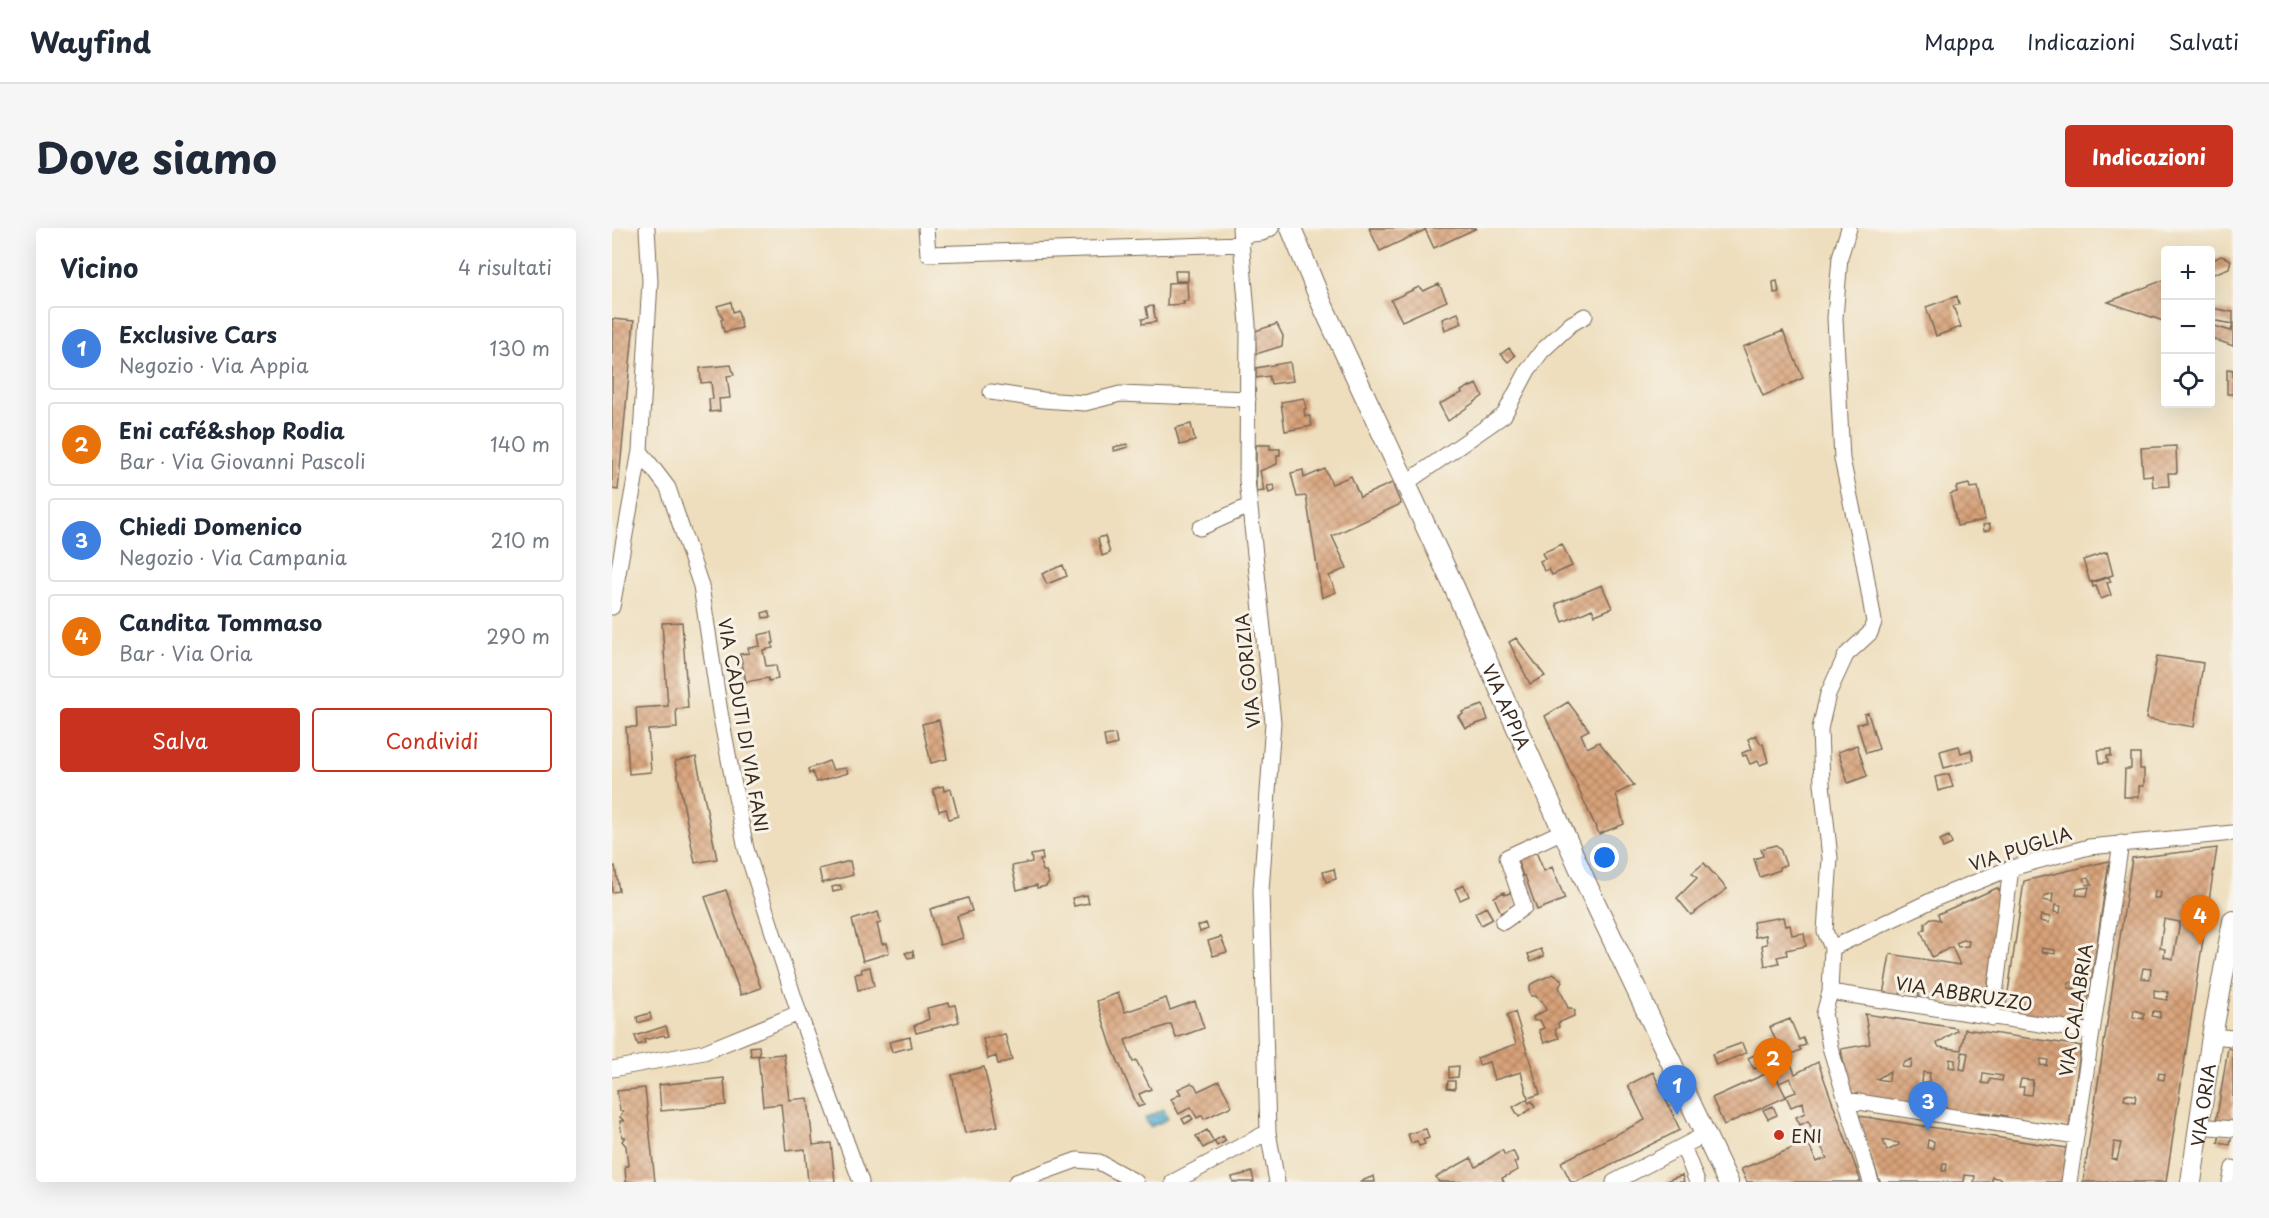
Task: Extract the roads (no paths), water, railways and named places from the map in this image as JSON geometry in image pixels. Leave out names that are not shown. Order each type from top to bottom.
[{"type":"main road","name":"VIA APPIA","points":[[1291,228],[1322,304],[1455,589],[1563,831],[1728,1182]]},
{"type":"main road","name":"VIA ORIA","points":[[2191,1182],[2212,1036],[2232,932]]},
{"type":"street","points":[[612,607],[640,451],[650,281],[647,228]]},
{"type":"street","points":[[926,228],[928,254],[1241,236],[1262,233],[1271,228]]},
{"type":"street","points":[[1849,228],[1840,257],[1835,318],[1842,459],[1874,622],[1870,633],[1846,655],[1828,694],[1820,729],[1822,784],[1830,858],[1825,931],[1832,948],[1830,992],[1824,1014],[1830,1047],[1871,1182]]},
{"type":"street","name":"VIA GORIZIA","points":[[1241,236],[1248,325],[1247,480],[1273,722],[1261,891],[1268,1132],[1277,1182]]},
{"type":"street","points":[[1406,483],[1504,415],[1528,370],[1542,351],[1571,324],[1585,316]]},
{"type":"street","points":[[991,392],[1043,400],[1085,403],[1120,394],[1248,399]]},
{"type":"street","name":"VIA CADUTI DI VIA FANI","points":[[640,451],[668,488],[701,586],[740,822],[753,874],[799,1013],[861,1182]]},
{"type":"street","points":[[1200,528],[1249,506]]},
{"type":"street","points":[[1503,922],[1524,907],[1507,857],[1563,831]]},
{"type":"street","name":"VIA PUGLIA","points":[[1832,948],[1939,897],[2011,868],[2089,847],[2233,833]]},
{"type":"street","name":"VIA CALABRIA","points":[[2069,1182],[2121,843]]},
{"type":"street","points":[[1992,1018],[2011,868]]},
{"type":"street","name":"VIA ABBRUZZO","points":[[1830,992],[2092,1032]]},
{"type":"street","points":[[612,1069],[704,1052],[799,1013]]},
{"type":"street","points":[[2212,1036],[2233,1038]]},
{"type":"street","points":[[1846,1100],[2076,1136]]},
{"type":"street","points":[[2199,1126],[2233,1129]]},
{"type":"street","points":[[1173,1182],[1268,1132]]},
{"type":"street","points":[[1614,1182],[1706,1134]]},
{"type":"street","points":[[1683,1146],[1697,1182]]},
{"type":"street","points":[[1016,1182],[1077,1160],[1099,1162],[1136,1182]]},
{"type":"street","points":[[2230,1182],[2233,1168]]},
{"type":"water","points":[[1164,1109],[1168,1119],[1150,1127],[1145,1118]]},
{"type":"place","name":"Candita Tommaso","points":[[2200,945]]},
{"type":"place","name":"Eni café&shop Rodia","points":[[1773,1088]]},
{"type":"place","name":"Exclusive Cars","points":[[1677,1115]]},
{"type":"place","name":"Chiedi Domenico","points":[[1928,1131]]},
{"type":"place","name":"ENI","points":[[1779,1135]]}]
